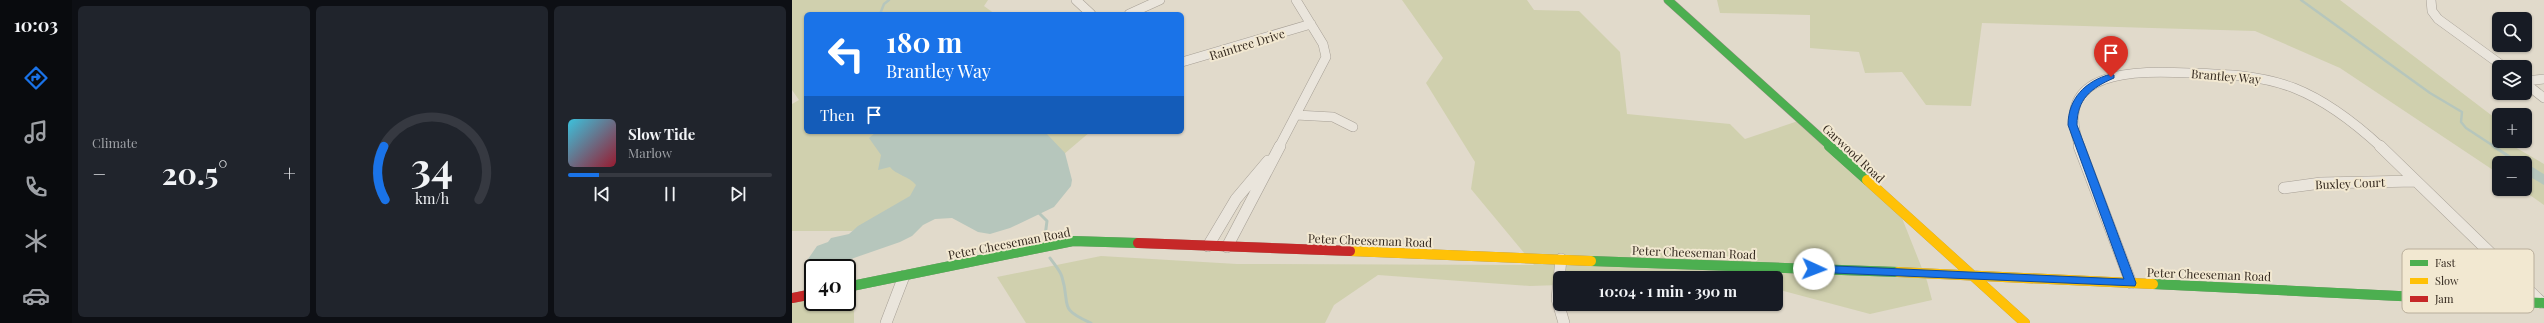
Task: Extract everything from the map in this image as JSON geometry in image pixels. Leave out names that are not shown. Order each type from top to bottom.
[{"type":"street","points":[[1076,0],[1090,12]]},
{"type":"street","points":[[1133,12],[1160,0]]},
{"type":"street","points":[[1226,247],[1326,57],[1323,44],[1296,0]]},
{"type":"street","name":"Garwood Road","points":[[1668,0],[2025,323]]},
{"type":"street","points":[[2431,0],[2432,11],[2438,19],[2494,60]]},
{"type":"street","name":"Raintree Drive","points":[[1184,61],[1311,24]]},
{"type":"street","name":"Brantley Way","points":[[2131,283],[2072,125],[2072,113],[2079,98],[2092,85],[2104,79],[2126,73],[2156,71],[2237,74],[2282,84],[2312,96],[2345,116],[2486,249]]},
{"type":"street","points":[[2532,81],[2544,79]]},
{"type":"street","points":[[2532,88],[2544,98]]},
{"type":"street","points":[[1296,115],[1335,117],[1347,121],[1353,127]]},
{"type":"street","points":[[1208,246],[1236,199],[1282,142]]},
{"type":"street","name":"Buxley Court","points":[[2284,188],[2321,183],[2415,181]]},
{"type":"street","name":"Peter Cheeseman Road","points":[[856,285],[1073,241],[1972,275],[2402,296]]},
{"type":"street","points":[[1561,259],[1556,295],[1558,309],[1564,323]]},
{"type":"street","points":[[886,323],[904,276]]},
{"type":"street","name":"Brantley Way","points":[[2534,294],[2543,303]]},
{"type":"street","points":[[792,298],[804,296]]},
{"type":"green space","points":[[792,0],[988,0],[984,6],[992,12],[804,12],[804,134],[878,134],[919,179],[911,196],[852,231],[792,231],[792,104],[799,100],[792,90]]},
{"type":"green space","points":[[1402,0],[1527,0],[1534,10],[1579,11],[1620,52],[1627,114],[1730,124],[1745,139],[1804,119],[1898,208],[1927,281],[1932,300],[1870,314],[1783,291],[1783,271],[1553,271],[1553,285],[1530,286],[1378,275],[1334,305],[1325,323],[1026,323],[997,277],[1101,256],[1237,264],[1534,265],[1471,189],[1475,162],[1426,83],[1443,58]]},
{"type":"green space","points":[[1717,0],[2340,0],[2492,116],[2492,148],[2516,148],[2530,156],[2492,156],[2492,169],[2340,68],[2255,31],[1982,23],[1971,106],[1926,105],[1902,72],[1865,73],[1859,52],[1810,48],[1810,15],[1720,13]]},
{"type":"green space","points":[[1042,134],[1088,134],[1057,160]]},
{"type":"green space","points":[[2532,157],[2544,164],[2544,205],[2531,196]]},
{"type":"green space","points":[[804,295],[804,311],[854,311],[854,323],[792,323],[792,298]]},
{"type":"shaded area","points":[[874,134],[1047,134],[1065,153],[1072,180],[1071,186],[1054,207],[1010,228],[990,234],[978,232],[952,218],[935,219],[923,225],[912,236],[900,242],[851,259],[808,259],[817,246],[828,242],[831,238],[849,234],[858,226],[910,196],[916,185],[890,167],[878,170],[881,155],[869,138]]},
{"type":"shaded area","points":[[2532,167],[2544,174],[2544,185],[2532,178]]},
{"type":"waterway","points":[[881,12],[884,4],[889,0]]},
{"type":"waterway","points":[[2301,0],[2430,93],[2462,112],[2461,122],[2466,128],[2492,145]]},
{"type":"waterway","points":[[2496,148],[2508,156]]},
{"type":"waterway","points":[[1039,213],[1047,221],[1045,236]]},
{"type":"waterway","points":[[1050,258],[1061,274],[1069,310],[1073,314],[1091,323]]},
{"type":"traffic: fast","points":[[1668,0],[1867,180]]},
{"type":"traffic: fast","points":[[856,285],[1073,241],[1138,243]]},
{"type":"traffic: fast","points":[[1591,261],[1898,272]]},
{"type":"traffic: fast","points":[[2153,284],[2402,296]]},
{"type":"traffic: fast","points":[[2534,303],[2544,303]]},
{"type":"traffic: slow","points":[[1867,180],[2025,323]]},
{"type":"traffic: slow","points":[[1350,251],[1591,261]]},
{"type":"traffic: slow","points":[[1898,272],[2153,284]]},
{"type":"traffic: jam","points":[[1138,243],[1350,251]]},
{"type":"traffic: jam","points":[[792,298],[804,296]]},
{"type":"route","points":[[1814,269],[2131,283],[2072,125],[2072,113],[2082,93],[2092,85],[2111,77]]}]
